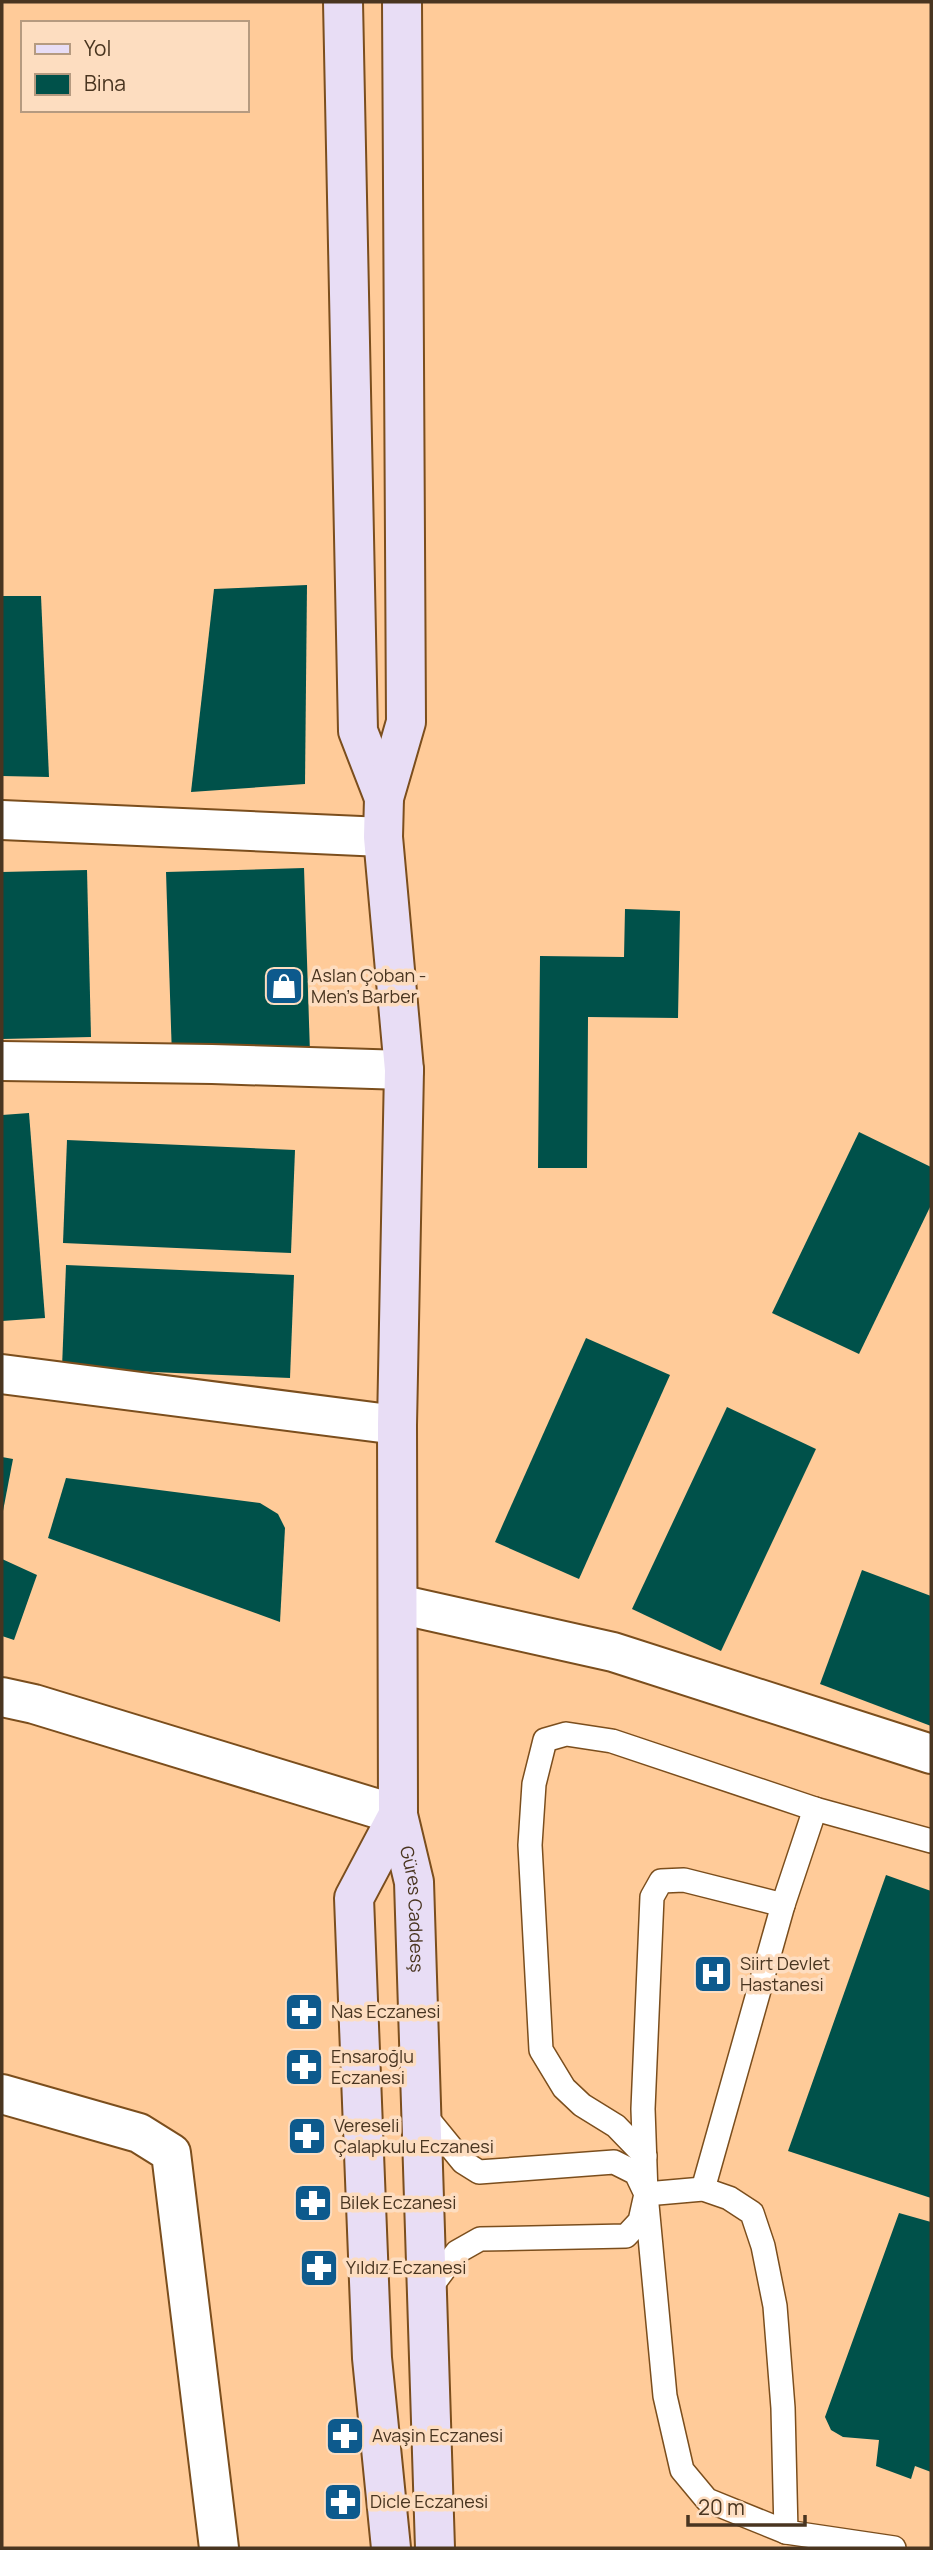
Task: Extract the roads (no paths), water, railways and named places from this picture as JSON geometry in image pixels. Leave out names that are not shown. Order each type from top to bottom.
[{"type":"street","points":[[343,2],[358,731],[384,798]]},
{"type":"street","points":[[391,2548],[372,2357],[354,1898],[398,1815],[397,1425],[404,1070],[383,837],[384,798],[406,722],[402,2]]},
{"type":"street","points":[[2,820],[383,837]]},
{"type":"street","points":[[2,1060],[404,1070]]},
{"type":"street","points":[[2,1374],[397,1425]]},
{"type":"street","points":[[398,1604],[613,1652],[931,1754]]},
{"type":"street","points":[[2,1697],[34,1704],[398,1815]]},
{"type":"street","name":"Güres Caddesş","points":[[398,1815],[414,1882],[435,2548]]},
{"type":"street","points":[[2,2094],[139,2133],[171,2153],[219,2548]]},
{"type":"lane","points":[[645,2156],[616,2126],[582,2105],[564,2088],[541,2050],[530,1844],[534,1784],[545,1740],[566,1734],[612,1741],[815,1809],[931,1841]]},
{"type":"lane","points":[[703,2189],[783,1905],[815,1809]]},
{"type":"lane","points":[[783,1905],[684,1880],[661,1881],[652,1897],[643,2109],[646,2194],[665,2396],[682,2470],[707,2500],[786,2532],[894,2548]]},
{"type":"lane","points":[[423,2112],[463,2162],[480,2172],[614,2162],[636,2173],[646,2194],[640,2221],[626,2236],[480,2239],[457,2252],[427,2292]]},
{"type":"lane","points":[[646,2194],[703,2189],[729,2198],[752,2213],[763,2246],[775,2306],[783,2408],[786,2532]]},
{"type":"place","name":"Aslan Çoban - Men's Barber","points":[[284,986]]},
{"type":"place","name":"Siirt Devlet Hastanesi","points":[[713,1974]]},
{"type":"place","name":"Nas Eczanesi","points":[[304,2012]]},
{"type":"place","name":"Ensaroğlu Eczanesi","points":[[304,2067]]},
{"type":"place","name":"Vereseli Çalapkulu Eczanesi","points":[[307,2136]]},
{"type":"place","name":"Bilek Eczanesi","points":[[313,2203]]},
{"type":"place","name":"Yıldız Eczanesi","points":[[319,2268]]},
{"type":"place","name":"Avaşin Eczanesi","points":[[345,2436]]},
{"type":"place","name":"Dicle Eczanesi","points":[[343,2502]]}]
